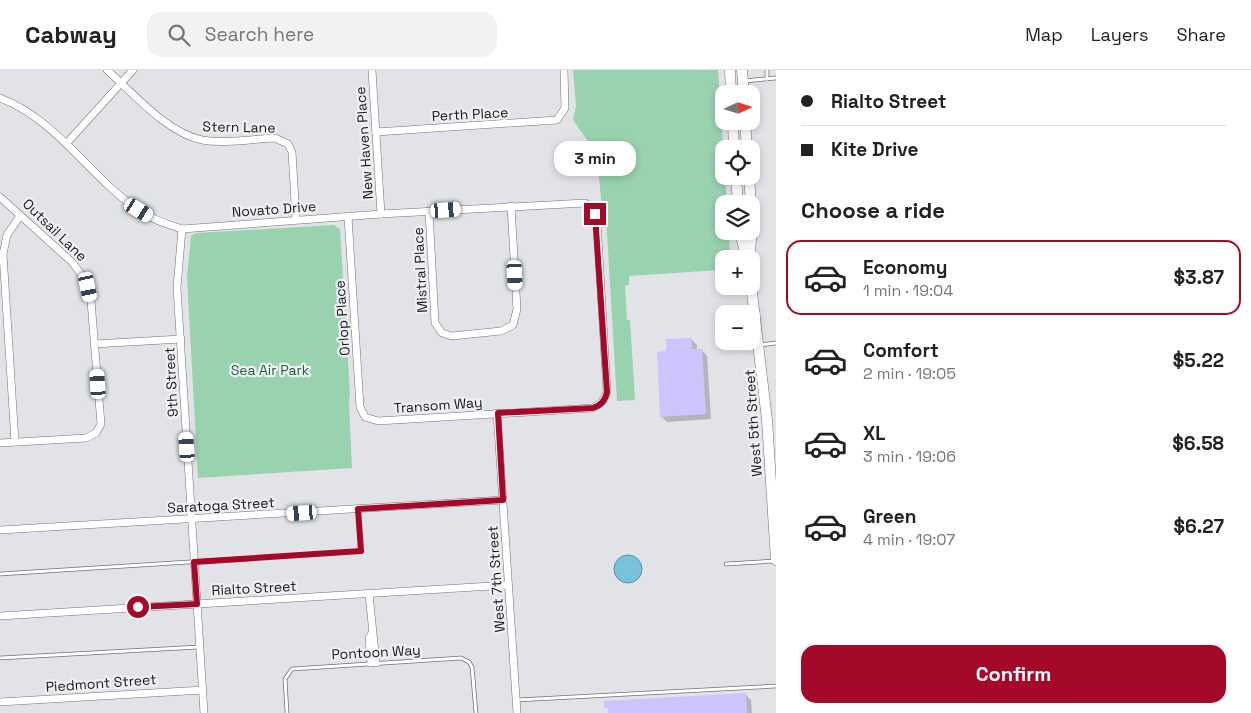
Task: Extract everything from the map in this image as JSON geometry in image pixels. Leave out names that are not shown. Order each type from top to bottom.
[{"type":"main road","points":[[730,70],[731,85]]},
{"type":"main road","points":[[742,70],[743,85]]},
{"type":"main road","name":"West 5th Street","points":[[760,345],[774,512],[776,560]]},
{"type":"street","name":"Stern Lane","points":[[107,70],[168,124],[192,138],[216,141],[275,138],[288,144],[293,159],[296,220]]},
{"type":"street","points":[[66,144],[133,70]]},
{"type":"street","name":"New Haven Place","points":[[372,70],[381,214]]},
{"type":"street","name":"Perth Place","points":[[376,132],[553,122],[563,114],[566,104],[564,70]]},
{"type":"street","name":"Novato Drive","points":[[0,98],[31,113],[139,210],[164,223],[182,228],[348,216],[585,203],[592,208],[597,222],[607,382],[607,392],[602,402]]},
{"type":"street","name":"Outsail Lane","points":[[0,197],[72,262],[84,276],[91,301],[101,424],[96,433],[86,438],[15,442]]},
{"type":"street","name":"Mistral Place","points":[[429,211],[432,289],[437,328],[442,333],[452,336],[502,331],[514,325],[517,309],[511,206]]},
{"type":"street","points":[[0,443],[15,442],[3,254],[7,235],[20,216]]},
{"type":"street","name":"Orlop Place","points":[[348,216],[360,407],[365,417]]},
{"type":"street","name":"9th Street","points":[[182,228],[177,272],[204,713]]},
{"type":"street","points":[[94,344],[181,339]]},
{"type":"street","name":"Transom Way","points":[[365,417],[378,421],[593,408],[602,402]]},
{"type":"street","name":"West 7th Street","points":[[498,413],[517,713]]},
{"type":"street","name":"Saratoga Street","points":[[0,530],[503,500]]},
{"type":"street","name":"Rialto Street","points":[[0,616],[508,585]]},
{"type":"street","points":[[369,594],[372,634],[374,638],[374,663]]},
{"type":"street","name":"Piedmont Street","points":[[0,702],[203,690]]},
{"type":"lane","points":[[767,70],[767,79]]},
{"type":"lane","points":[[743,81],[776,78]]},
{"type":"lane","points":[[760,345],[776,343]]},
{"type":"lane","points":[[0,574],[361,551],[358,509]]},
{"type":"lane","points":[[726,564],[776,560]]},
{"type":"lane","points":[[0,658],[200,647]]},
{"type":"lane","name":"Pontoon Way","points":[[287,713],[284,680],[288,672],[296,668],[461,658],[472,665],[476,713]]},
{"type":"lane","points":[[516,700],[776,686]]},
{"type":"green space","points":[[573,70],[718,70],[719,85],[715,85],[715,130],[722,130],[723,140],[715,140],[715,185],[726,185],[726,195],[715,195],[715,240],[729,240],[730,250],[715,250],[715,270],[629,276],[629,285],[625,286],[627,320],[630,320],[635,400],[617,401],[606,215],[601,199],[597,154],[573,120],[576,106]]},
{"type":"green space","name":"Sea Air Park","points":[[334,225],[340,229],[350,394],[352,468],[198,478],[187,277],[191,236],[196,233]]},
{"type":"water","points":[[628,555],[638,559],[642,569],[638,579],[628,583],[618,579],[614,569],[618,559]]},
{"type":"building","points":[[692,338],[692,349],[702,349],[706,414],[660,417],[657,352],[666,351],[666,339]]},
{"type":"building","points":[[746,693],[747,713],[608,713],[608,708],[604,708],[604,701]]},
{"type":"route","points":[[138,607],[197,604],[194,562],[361,551],[358,509],[503,500],[498,413],[593,408],[602,402],[607,392],[595,214]]}]
